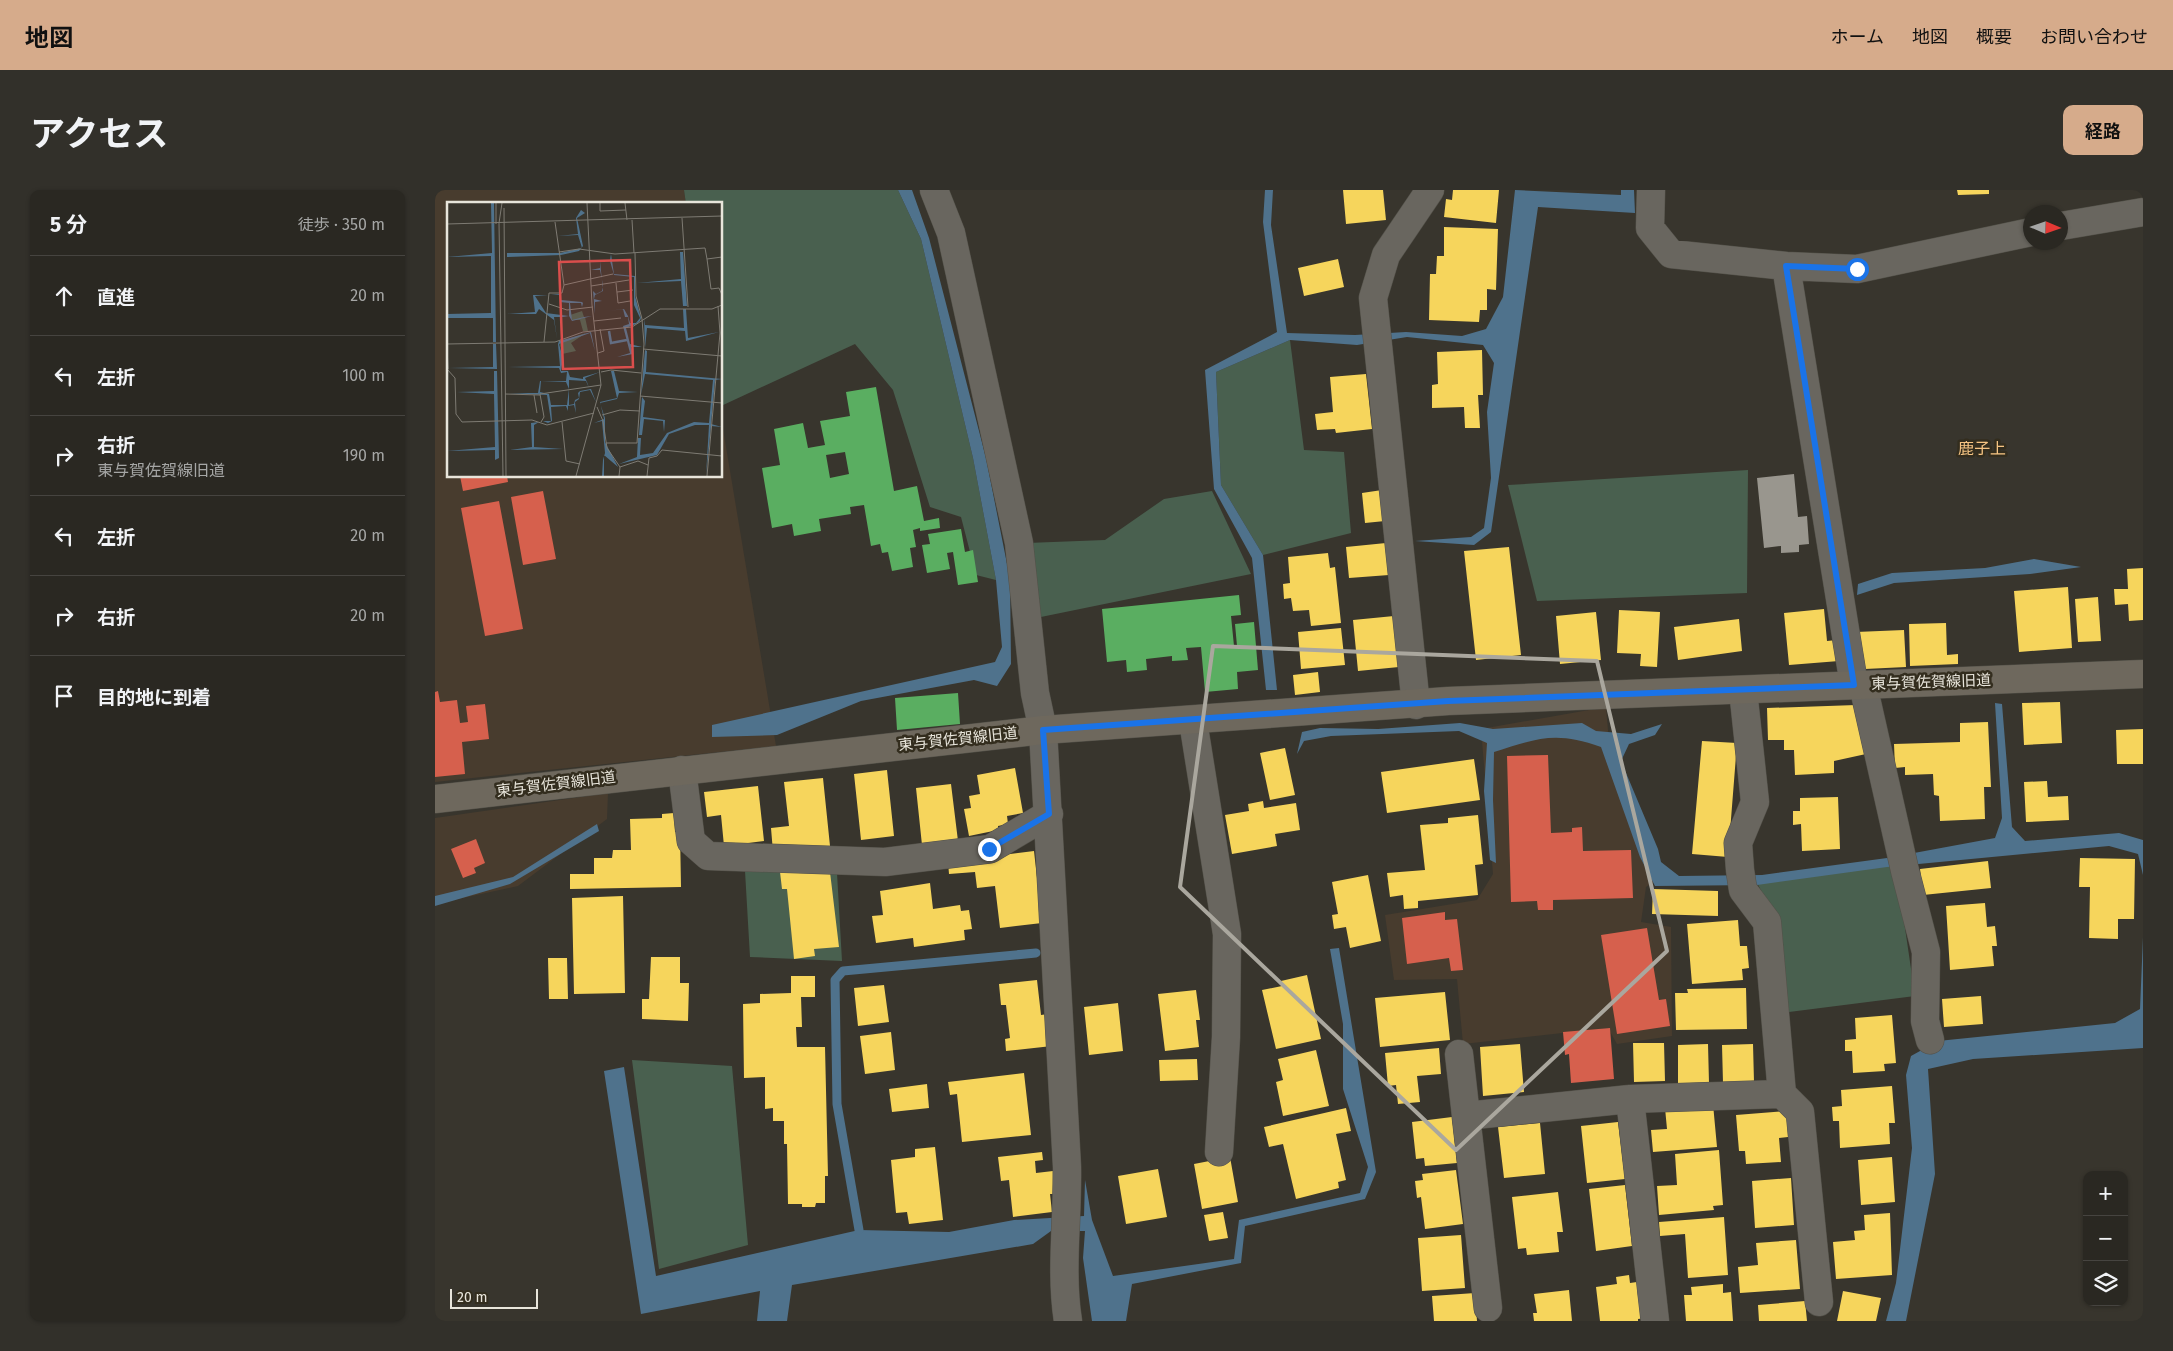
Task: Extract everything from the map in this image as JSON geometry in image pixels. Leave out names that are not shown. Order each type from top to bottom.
[{"type":"main road","name":"東与賀佐賀線旧道","points":[[435,799],[1043,730],[1193,721],[1448,701],[2143,674]]},
{"type":"street","points":[[934,190],[951,234],[1019,543],[1035,693],[1043,730],[1062,1062],[1067,1211],[1063,1295],[1068,1321]]},
{"type":"street","points":[[1416,705],[1373,298],[1386,255],[1430,190]]},
{"type":"street","points":[[1651,190],[1650,228],[1671,254],[1786,266],[1857,269],[2023,234]]},
{"type":"street","points":[[2068,225],[2143,212]]},
{"type":"street","points":[[1786,266],[1859,685],[1926,952],[1925,1020],[1930,1040]]},
{"type":"street","points":[[1743,690],[1755,802],[1738,843],[1741,880],[1767,922],[1781,1094],[1800,1112],[1819,1302]]},
{"type":"street","points":[[1193,721],[1227,934],[1226,1037],[1219,1152]]},
{"type":"street","points":[[682,770],[691,841],[708,856],[885,862],[989,849],[1049,814]]},
{"type":"street","points":[[1459,1054],[1488,1308]]},
{"type":"street","points":[[1466,1116],[1630,1099],[1781,1094]]},
{"type":"street","points":[[1630,1099],[1655,1321]]},
{"type":"highlighted area","points":[[1213,646],[1597,661],[1667,951],[1456,1150],[1180,887]]},
{"type":"shaded area","points":[[435,190],[684,190],[686,202],[447,202],[447,478],[723,478],[723,429],[776,746],[435,782]]},
{"type":"shaded area","points":[[1606,707],[1609,742],[1660,878],[1646,887],[1641,922],[1671,927],[1672,1036],[1617,1044],[1608,1028],[1463,1044],[1457,979],[1394,980],[1385,915],[1477,900],[1493,874],[1481,729]]},
{"type":"shaded area","points":[[608,793],[607,819],[518,886],[435,904],[435,818]]},
{"type":"green space","points":[[684,190],[898,190],[921,239],[973,458],[996,580],[976,575],[961,517],[930,507],[893,390],[855,344],[723,405],[723,202],[686,202]]},
{"type":"green space","points":[[1290,340],[1304,450],[1344,452],[1351,533],[1263,555],[1221,485],[1216,372]]},
{"type":"green space","points":[[1748,470],[1747,593],[1537,601],[1508,485]]},
{"type":"green space","points":[[1212,491],[1251,574],[1036,618],[1027,543],[1105,540],[1164,499]]},
{"type":"green space","points":[[1895,860],[1915,996],[1789,1012],[1776,919],[1756,881]]},
{"type":"green space","points":[[745,871],[837,873],[842,961],[750,957]]},
{"type":"green space","points":[[632,1060],[732,1066],[748,1245],[659,1269]]},
{"type":"water","points":[[898,190],[912,190],[929,238],[986,458],[1010,579],[1011,664],[997,686],[974,680],[861,701],[777,735],[712,737],[712,725],[995,662],[1002,647],[996,580],[973,458],[921,239]]},
{"type":"water","points":[[1265,190],[1273,190],[1271,225],[1287,333],[1355,335],[1406,332],[1462,336],[1486,329],[1503,297],[1515,190],[1621,195],[1621,190],[1634,190],[1635,213],[1538,207],[1491,532],[1474,545],[1415,541],[1471,537],[1484,528],[1491,478],[1487,412],[1494,363],[1483,345],[1407,337],[1357,345],[1290,340],[1216,372],[1221,485],[1263,555],[1277,690],[1266,690],[1252,558],[1214,489],[1205,370],[1277,332],[1263,222]]},
{"type":"water","points":[[2034,559],[2081,567],[2030,574],[1894,583],[1857,595],[1858,584],[1892,573],[1985,568]]},
{"type":"water","points":[[1995,703],[2002,704],[2012,827],[2025,841],[2119,833],[2143,840],[2143,875],[2138,854],[2109,846],[1887,867],[1757,885],[1655,886],[1640,857],[1601,747],[1571,739],[1547,738],[1494,752],[1493,800],[1496,863],[1490,860],[1484,791],[1487,743],[1459,731],[1331,736],[1304,741],[1297,754],[1302,732],[1320,728],[1378,729],[1460,723],[1493,729],[1582,723],[1596,731],[1631,734],[1662,724],[1655,735],[1629,744],[1621,761],[1658,849],[1661,862],[1679,876],[1762,875],[1887,858],[1995,838],[2002,818]]},
{"type":"water","points":[[597,824],[599,831],[510,884],[435,906],[435,896],[513,877]]},
{"type":"water","points":[[2143,937],[2143,1048],[1973,1059],[1928,1069],[1935,1174],[1906,1321],[1886,1321],[1896,1283],[1912,1148],[1906,1075],[1911,1056],[1938,1041],[2115,1023],[2140,1009]]},
{"type":"water","points":[[1339,948],[1376,1172],[1365,1199],[1245,1226],[1241,1263],[1132,1284],[1126,1321],[1092,1321],[1083,1258],[1085,1231],[1051,1231],[1033,1244],[792,1285],[787,1321],[757,1321],[760,1291],[641,1314],[604,1071],[624,1067],[656,1276],[859,1230],[949,1232],[1014,1220],[1084,1216],[1085,1180],[1092,1220],[1113,1276],[1234,1259],[1239,1220],[1360,1193],[1368,1167],[1343,1089],[1343,1024],[1330,949]]},
{"type":"building: 住宅","points":[[1343,190],[1383,190],[1386,220],[1346,224]]},
{"type":"building: 住宅","points":[[1453,190],[1499,190],[1496,223],[1444,217],[1446,199],[1452,200]]},
{"type":"building: 住宅","points":[[1957,190],[1989,190],[1989,194],[1958,195]]},
{"type":"building: 住宅","points":[[1444,227],[1498,229],[1496,290],[1487,289],[1487,310],[1480,310],[1479,322],[1429,320],[1430,274],[1436,274],[1437,256],[1444,256]]},
{"type":"building: 住宅","points":[[1338,259],[1344,287],[1304,296],[1298,268]]},
{"type":"building: 住宅","points":[[1482,350],[1483,395],[1478,395],[1480,428],[1465,428],[1464,407],[1432,408],[1432,385],[1438,384],[1437,352]]},
{"type":"building: 住宅","points":[[1366,374],[1372,429],[1336,433],[1335,429],[1317,430],[1315,414],[1333,412],[1330,377]]},
{"type":"building: 住宅","points":[[1382,490],[1385,521],[1365,523],[1362,493]]},
{"type":"building: 住宅","points":[[1386,543],[1389,575],[1349,578],[1346,547]]},
{"type":"building: 住宅","points":[[1509,547],[1521,655],[1476,660],[1464,551]]},
{"type":"building: 住宅","points":[[1328,553],[1330,568],[1335,567],[1341,623],[1311,626],[1309,610],[1293,611],[1291,598],[1284,599],[1283,584],[1290,583],[1288,557]]},
{"type":"building: 住宅","points":[[2143,568],[2143,620],[2129,621],[2128,604],[2115,605],[2114,589],[2128,589],[2127,569]]},
{"type":"building: 住宅","points":[[2068,587],[2072,648],[2019,652],[2014,591]]},
{"type":"building: 住宅","points":[[2098,597],[2101,641],[2078,642],[2075,599]]},
{"type":"building: 住宅","points":[[1824,609],[1827,641],[1837,640],[1839,661],[1789,665],[1784,613]]},
{"type":"building: 住宅","points":[[1619,610],[1660,612],[1657,667],[1640,666],[1641,654],[1617,653]]},
{"type":"building: 住宅","points":[[1596,612],[1601,660],[1560,664],[1556,616]]},
{"type":"building: 住宅","points":[[1394,616],[1399,667],[1358,671],[1353,620]]},
{"type":"building: 住宅","points":[[1739,619],[1742,651],[1678,660],[1674,627]]},
{"type":"building: 住宅","points":[[1946,623],[1947,655],[1958,654],[1958,664],[1910,666],[1909,624]]},
{"type":"building: 住宅","points":[[1341,628],[1345,665],[1301,669],[1298,632]]},
{"type":"building: 住宅","points":[[1904,630],[1906,667],[1865,669],[1856,632]]},
{"type":"building: 住宅","points":[[1318,672],[1320,692],[1295,695],[1293,675]]},
{"type":"building: 住宅","points":[[2060,702],[2062,743],[2024,745],[2022,703]]},
{"type":"building: 住宅","points":[[1856,705],[1866,754],[1834,761],[1834,773],[1795,775],[1794,750],[1784,750],[1784,740],[1768,740],[1767,708]]},
{"type":"building: 住宅","points":[[1988,722],[1991,787],[1984,787],[1985,819],[1940,821],[1939,796],[1934,795],[1933,774],[1905,775],[1905,767],[1895,768],[1894,744],[1960,742],[1960,723]]},
{"type":"building: 住宅","points":[[2143,729],[2143,764],[2117,764],[2116,730]]},
{"type":"building: 住宅","points":[[1702,741],[1737,743],[1728,857],[1692,854]]},
{"type":"building: 住宅","points":[[1285,748],[1295,795],[1270,800],[1260,753]]},
{"type":"building: 住宅","points":[[1474,759],[1480,800],[1387,813],[1381,772]]},
{"type":"building: 住宅","points":[[1015,768],[1023,813],[1007,816],[1008,824],[998,826],[998,830],[969,836],[964,809],[971,808],[969,796],[980,794],[977,775]]},
{"type":"building: 住宅","points":[[887,770],[894,836],[861,840],[854,774]]},
{"type":"building: 住宅","points":[[823,778],[830,846],[773,852],[771,828],[789,826],[784,782]]},
{"type":"building: 住宅","points":[[2047,781],[2048,797],[2068,796],[2069,820],[2026,822],[2024,782]]},
{"type":"building: 住宅","points":[[951,784],[958,841],[922,845],[916,788]]},
{"type":"building: 住宅","points":[[758,786],[764,841],[724,846],[721,815],[707,817],[704,792]]},
{"type":"building: 住宅","points":[[1838,797],[1840,849],[1802,851],[1801,824],[1793,825],[1793,811],[1800,811],[1800,798]]},
{"type":"building: 住宅","points":[[1263,801],[1264,808],[1296,803],[1300,830],[1275,834],[1277,846],[1232,854],[1225,815],[1249,811],[1248,804]]},
{"type":"building: 住宅","points":[[674,813],[675,832],[680,832],[681,887],[570,889],[570,874],[594,874],[594,858],[612,858],[613,850],[631,850],[630,819],[662,818],[662,814]]},
{"type":"building: 住宅","points":[[1478,815],[1483,864],[1475,865],[1478,895],[1418,901],[1418,908],[1404,909],[1403,895],[1390,897],[1387,873],[1425,870],[1420,825],[1448,823],[1448,818]]},
{"type":"building: 住宅","points":[[1034,851],[1042,923],[1000,928],[995,886],[977,888],[975,872],[949,874],[948,862]]},
{"type":"building: 住宅","points":[[2080,858],[2135,859],[2134,919],[2118,919],[2118,939],[2089,938],[2090,887],[2079,887]]},
{"type":"building: 住宅","points":[[1988,861],[1991,888],[1923,895],[1920,869]]},
{"type":"building: 住宅","points":[[780,872],[830,872],[839,947],[814,949],[815,956],[794,959],[787,889],[782,889]]},
{"type":"building: 住宅","points":[[1368,875],[1381,941],[1350,948],[1346,927],[1334,929],[1332,915],[1338,914],[1332,882]]},
{"type":"building: 住宅","points":[[930,883],[933,909],[960,905],[961,911],[969,910],[972,929],[964,930],[965,940],[914,947],[913,938],[876,943],[872,916],[883,915],[880,891]]},
{"type":"building: 住宅","points":[[1653,889],[1718,891],[1718,916],[1652,914]]},
{"type":"building: 住宅","points":[[623,896],[625,993],[574,994],[572,898]]},
{"type":"building: 住宅","points":[[1985,903],[1987,927],[1995,926],[1997,946],[1992,946],[1994,966],[1950,970],[1946,906]]},
{"type":"building: 住宅","points":[[1738,920],[1740,946],[1747,946],[1749,968],[1742,969],[1743,980],[1692,984],[1687,924]]},
{"type":"building: 住宅","points":[[651,957],[680,957],[680,983],[689,983],[688,1021],[642,1019],[642,999],[649,999]]},
{"type":"building: 住宅","points":[[548,958],[567,958],[568,999],[549,999]]},
{"type":"building: 住宅","points":[[1307,975],[1321,1039],[1276,1049],[1262,990],[1282,986],[1281,981]]},
{"type":"building: 住宅","points":[[791,976],[815,976],[815,997],[801,997],[802,1027],[796,1027],[797,1047],[825,1047],[828,1176],[825,1176],[825,1203],[816,1203],[815,1207],[802,1207],[802,1204],[788,1204],[787,1144],[784,1144],[784,1121],[773,1121],[773,1108],[765,1109],[765,1077],[744,1078],[743,1004],[760,1003],[760,994],[791,993]]},
{"type":"building: 住宅","points":[[1037,980],[1041,1015],[1048,1014],[1052,1046],[1006,1051],[1005,1039],[1010,1038],[1006,1005],[1001,1005],[999,984]]},
{"type":"building: 住宅","points":[[884,985],[889,1022],[858,1026],[854,988]]},
{"type":"building: 住宅","points":[[1746,988],[1747,1029],[1676,1030],[1675,993],[1688,993],[1687,989]]},
{"type":"building: 住宅","points":[[1196,990],[1200,1020],[1196,1020],[1199,1047],[1165,1051],[1158,994]]},
{"type":"building: 住宅","points":[[1445,992],[1450,1040],[1380,1047],[1375,998]]},
{"type":"building: 住宅","points":[[1981,996],[1983,1024],[1944,1027],[1942,999]]},
{"type":"building: 住宅","points":[[1118,1003],[1123,1051],[1089,1055],[1084,1007]]},
{"type":"building: 住宅","points":[[1892,1015],[1896,1063],[1884,1064],[1885,1071],[1853,1073],[1852,1051],[1845,1051],[1845,1040],[1856,1039],[1855,1018]]},
{"type":"building: 住宅","points":[[891,1032],[895,1070],[865,1074],[860,1036]]},
{"type":"building: 住宅","points":[[1633,1043],[1664,1043],[1665,1081],[1634,1082]]},
{"type":"building: 住宅","points":[[1520,1044],[1524,1092],[1483,1096],[1480,1047]]},
{"type":"building: 住宅","points":[[1708,1044],[1709,1083],[1678,1083],[1678,1045]]},
{"type":"building: 住宅","points":[[1753,1044],[1754,1082],[1723,1083],[1722,1045]]},
{"type":"building: 住宅","points":[[1439,1048],[1441,1074],[1417,1076],[1420,1102],[1398,1104],[1396,1085],[1388,1086],[1385,1053]]},
{"type":"building: 住宅","points":[[1316,1050],[1329,1106],[1283,1116],[1276,1082],[1283,1080],[1278,1059]]},
{"type":"building: 住宅","points":[[1197,1059],[1198,1080],[1160,1081],[1159,1060]]},
{"type":"building: 住宅","points":[[1024,1073],[1031,1135],[962,1142],[957,1094],[950,1095],[948,1082]]},
{"type":"building: 住宅","points":[[927,1084],[929,1108],[892,1112],[889,1089]]},
{"type":"building: 住宅","points":[[1892,1086],[1895,1123],[1889,1123],[1890,1144],[1840,1148],[1839,1121],[1833,1121],[1832,1107],[1842,1106],[1841,1090]]},
{"type":"building: 住宅","points":[[1713,1104],[1717,1147],[1653,1152],[1651,1130],[1667,1129],[1665,1108]]},
{"type":"building: 住宅","points":[[1346,1108],[1351,1131],[1336,1134],[1346,1180],[1338,1182],[1339,1188],[1296,1199],[1283,1144],[1269,1147],[1264,1127]]},
{"type":"building: 住宅","points":[[1787,1111],[1788,1137],[1779,1138],[1781,1162],[1746,1164],[1745,1151],[1739,1151],[1736,1115]]},
{"type":"building: 住宅","points":[[1452,1117],[1457,1163],[1425,1166],[1424,1158],[1416,1159],[1412,1122]]},
{"type":"building: 住宅","points":[[1618,1122],[1625,1179],[1587,1183],[1581,1126]]},
{"type":"building: 住宅","points":[[1540,1123],[1545,1174],[1504,1178],[1498,1127]]},
{"type":"building: 住宅","points":[[935,1147],[943,1220],[909,1224],[907,1212],[896,1213],[891,1160],[915,1157],[915,1149]]},
{"type":"building: 住宅","points":[[1719,1150],[1723,1205],[1713,1206],[1714,1210],[1659,1215],[1657,1186],[1677,1185],[1675,1154]]},
{"type":"building: 住宅","points":[[1042,1152],[1043,1160],[1035,1161],[1036,1173],[1053,1171],[1055,1194],[1050,1194],[1052,1212],[1013,1217],[1009,1180],[1001,1181],[998,1157]]},
{"type":"building: 住宅","points":[[1230,1157],[1238,1202],[1202,1209],[1194,1164]]},
{"type":"building: 住宅","points":[[1892,1157],[1895,1202],[1861,1205],[1858,1160]]},
{"type":"building: 住宅","points":[[1158,1169],[1167,1217],[1126,1224],[1118,1176]]},
{"type":"building: 住宅","points":[[1456,1170],[1463,1224],[1425,1229],[1421,1197],[1417,1198],[1415,1181],[1423,1180],[1422,1174]]},
{"type":"building: 住宅","points":[[1791,1178],[1794,1225],[1755,1228],[1752,1181]]},
{"type":"building: 住宅","points":[[1625,1185],[1632,1246],[1596,1251],[1589,1189]]},
{"type":"building: 住宅","points":[[1558,1192],[1563,1232],[1557,1232],[1559,1252],[1527,1255],[1526,1248],[1518,1249],[1512,1197]]},
{"type":"building: 住宅","points":[[1223,1212],[1228,1238],[1209,1241],[1204,1215]]},
{"type":"building: 住宅","points":[[1890,1213],[1892,1275],[1836,1279],[1833,1242],[1855,1240],[1854,1231],[1865,1230],[1864,1215]]},
{"type":"building: 住宅","points":[[1724,1217],[1728,1275],[1688,1278],[1685,1234],[1660,1236],[1659,1222]]},
{"type":"building: 住宅","points":[[1461,1235],[1465,1288],[1422,1291],[1418,1238]]},
{"type":"building: 住宅","points":[[1796,1240],[1800,1289],[1740,1293],[1738,1267],[1758,1265],[1756,1243]]},
{"type":"building: 住宅","points":[[1629,1275],[1630,1283],[1637,1282],[1638,1297],[1643,1296],[1646,1318],[1638,1319],[1638,1321],[1600,1321],[1596,1287],[1617,1284],[1616,1277]]},
{"type":"building: 住宅","points":[[1723,1284],[1723,1293],[1731,1292],[1733,1321],[1686,1321],[1684,1295],[1692,1295],[1691,1287]]},
{"type":"building: 住宅","points":[[1569,1290],[1572,1321],[1534,1321],[1533,1313],[1537,1313],[1534,1294]]},
{"type":"building: 住宅","points":[[1843,1291],[1881,1298],[1876,1321],[1837,1321]]},
{"type":"building: 住宅","points":[[1475,1293],[1477,1321],[1434,1321],[1432,1296]]},
{"type":"building: 住宅","points":[[1805,1301],[1807,1321],[1759,1321],[1758,1305]]},
{"type":"building: 商業","points":[[460,478],[507,478],[508,482],[463,491]]},
{"type":"building: 商業","points":[[543,491],[556,559],[523,565],[511,497]]},
{"type":"building: 商業","points":[[499,501],[523,629],[485,636],[461,508]]},
{"type":"building: 商業","points":[[438,691],[440,702],[457,700],[460,723],[468,722],[466,706],[485,704],[489,739],[462,742],[465,774],[435,777],[435,692]]},
{"type":"building: 商業","points":[[1548,755],[1551,833],[1572,832],[1572,828],[1582,827],[1583,851],[1631,850],[1633,898],[1553,900],[1553,910],[1538,910],[1537,901],[1511,902],[1507,756]]},
{"type":"building: 商業","points":[[476,839],[485,863],[474,868],[476,873],[463,878],[451,849]]},
{"type":"building: 商業","points":[[1445,912],[1445,920],[1457,919],[1463,970],[1451,971],[1449,958],[1407,964],[1402,918]]},
{"type":"building: 商業","points":[[1647,928],[1659,1000],[1666,999],[1670,1026],[1617,1034],[1601,935]]},
{"type":"building: 商業","points":[[1610,1028],[1614,1079],[1571,1083],[1569,1054],[1565,1055],[1563,1032]]},
{"type":"building: 公共","points":[[876,387],[894,491],[917,486],[924,521],[939,518],[940,528],[920,531],[920,528],[913,530],[916,547],[910,548],[913,567],[892,571],[888,552],[882,553],[880,544],[871,546],[864,505],[850,507],[851,514],[819,519],[821,531],[794,536],[792,524],[772,528],[762,468],[780,465],[774,429],[803,423],[808,448],[825,445],[820,421],[850,416],[846,392]],"holes":[[[845,452],[849,474],[830,478],[826,455]]]},
{"type":"building: 公共","points":[[961,529],[965,552],[973,550],[978,582],[958,585],[953,552],[947,553],[950,569],[927,573],[922,545],[930,544],[928,534]]},
{"type":"building: 公共","points":[[1239,595],[1241,615],[1231,616],[1234,646],[1237,646],[1235,624],[1254,622],[1258,670],[1237,672],[1238,689],[1205,692],[1201,647],[1186,648],[1188,660],[1172,661],[1172,656],[1146,659],[1147,670],[1127,672],[1126,660],[1107,662],[1102,609]]},
{"type":"building: 公共","points":[[958,693],[960,724],[897,730],[895,698]]},
{"type":"building: その他","points":[[1794,474],[1798,517],[1807,516],[1809,544],[1799,545],[1799,552],[1781,553],[1781,546],[1764,548],[1757,478]]},
{"type":"waterway","points":[[859,1230],[837,1104],[835,980],[843,971],[1036,953]]},
{"type":"district","name":"鹿子上","points":[[1982,448]]},
{"type":"route","points":[[989,849],[1049,814],[1043,730],[1193,721],[1448,701],[1854,685],[1786,266],[1857,269]]}]
